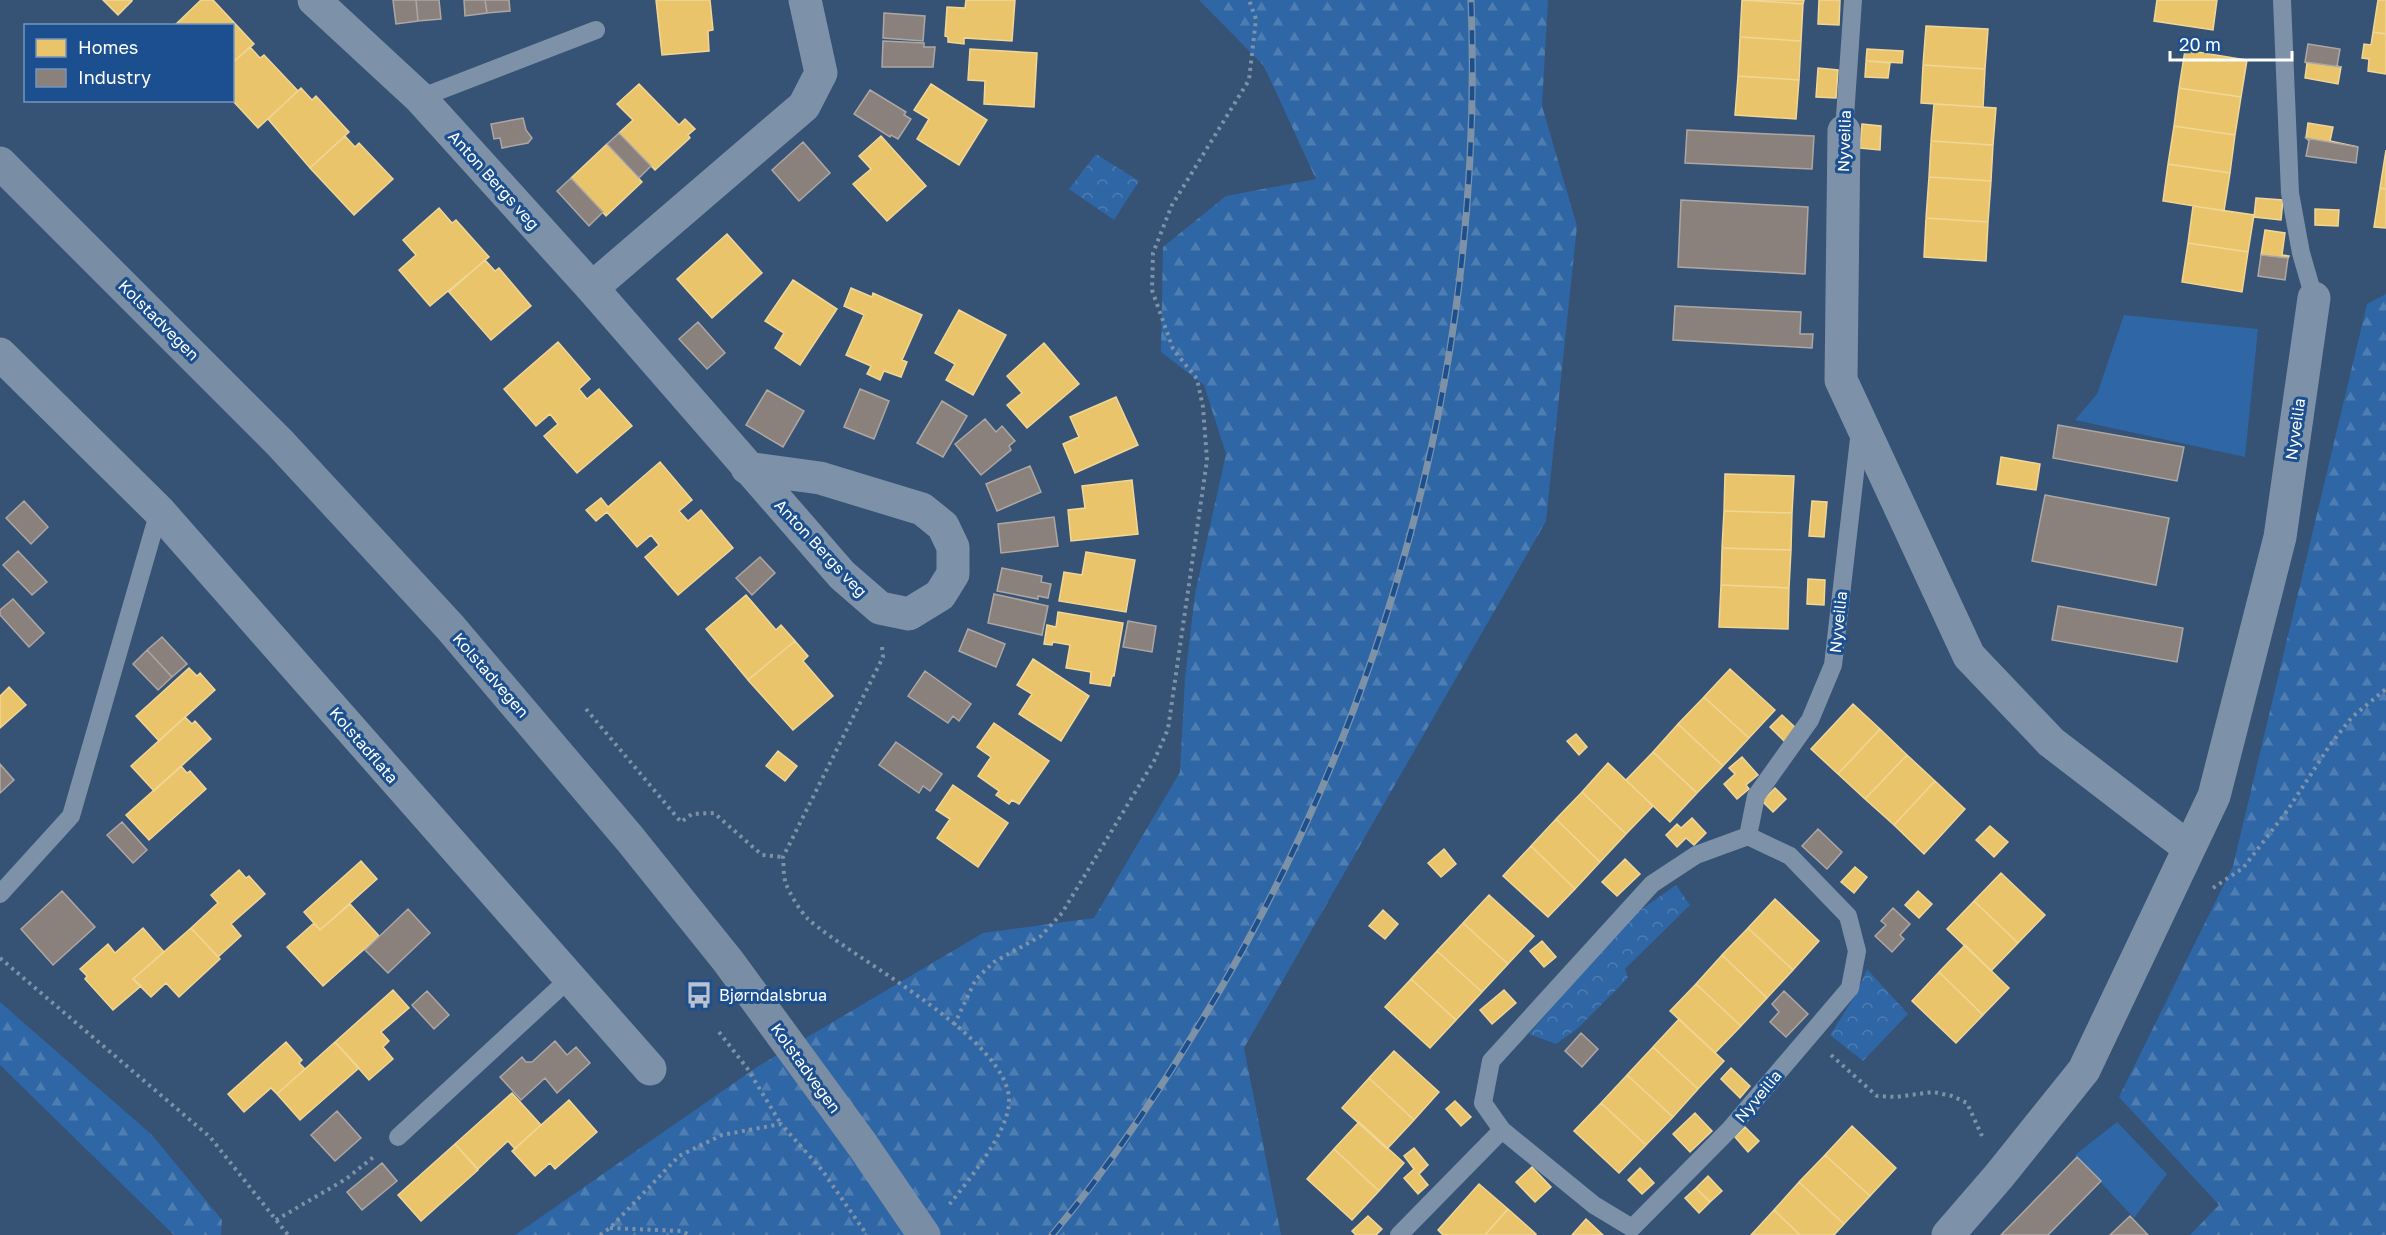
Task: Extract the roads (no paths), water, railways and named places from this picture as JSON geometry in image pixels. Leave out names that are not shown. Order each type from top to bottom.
[{"type":"main road","name":"Kolstadvegen","points":[[0,163],[280,443],[450,627],[630,839],[728,961],[861,1143],[933,1223]]},
{"type":"street","name":"Anton Bergs veg","points":[[314,0],[420,98],[592,288],[747,468],[842,575],[880,608],[909,614],[940,595],[953,574],[953,546],[943,526],[922,509],[820,478],[747,468]]},
{"type":"street","points":[[592,288],[804,106],[821,73],[805,0]]},
{"type":"street","name":"Nyveilia","points":[[1844,130],[1841,380],[1969,656],[2051,742],[2189,848]]},
{"type":"street","name":"Nyveilia","points":[[1948,1235],[1999,1176],[2084,1070],[2214,796],[2280,537],[2314,298]]},
{"type":"street","name":"Kolstadflata","points":[[0,354],[159,511],[650,1069]]},
{"type":"lane","name":"Nyveilia","points":[[1844,130],[1853,0]]},
{"type":"lane","name":"Nyveilia","points":[[2282,0],[2290,193],[2301,252],[2314,298]]},
{"type":"lane","points":[[420,98],[596,30]]},
{"type":"lane","name":"Nyveilia","points":[[1748,836],[1756,796],[1810,720],[1833,665],[1861,422]]},
{"type":"lane","points":[[0,894],[71,816],[159,511]]},
{"type":"lane","name":"Nyveilia","points":[[1748,836],[1790,856],[1848,916],[1857,951],[1850,988],[1730,1129],[1631,1232],[1502,1130],[1484,1103],[1491,1061],[1652,884],[1696,855],[1748,836]]},
{"type":"lane","points":[[398,1137],[570,978]]},
{"type":"lane","points":[[1399,1235],[1502,1130]]},
{"type":"railway","points":[[1052,1235],[1125,1140],[1159,1089],[1259,919],[1318,796],[1368,670],[1409,540],[1439,408],[1460,273],[1471,137],[1471,0]]},
{"type":"place","name":"Bjørndalsbrua","points":[[699,995]]}]
